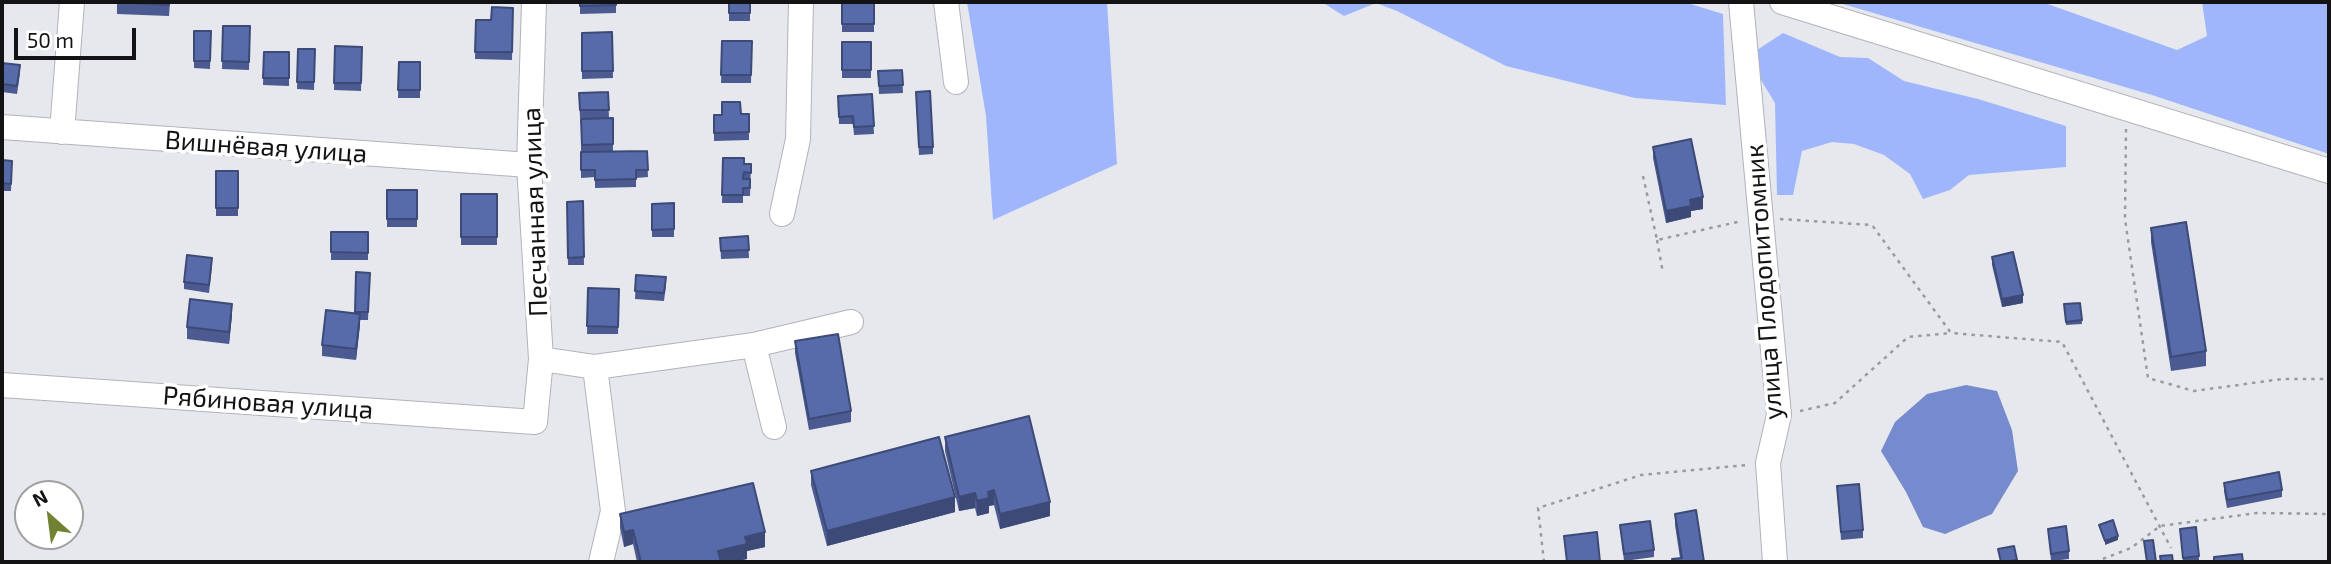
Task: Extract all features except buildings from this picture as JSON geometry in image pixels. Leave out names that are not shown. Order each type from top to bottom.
[{"type":"street","points":[[62,132],[72,2]]},
{"type":"street","name":"Песчанная улица","points":[[534,2],[529,165],[541,359],[535,422]]},
{"type":"street","points":[[782,214],[799,139],[801,2]]},
{"type":"street","points":[[946,2],[956,82]]},
{"type":"street","name":"улица Плодопитомник","points":[[1741,2],[1779,415],[1769,463],[1775,562]]},
{"type":"street","points":[[1783,2],[2329,171]]},
{"type":"street","name":"Вишнёвая улица","points":[[2,127],[529,165]]},
{"type":"street","points":[[541,359],[595,368],[754,345],[851,322]]},
{"type":"street","points":[[754,345],[774,427]]},
{"type":"street","points":[[595,368],[613,511],[601,562]]},
{"type":"street","name":"Рябиновая улица","points":[[2,384],[535,422]]},
{"type":"path","points":[[2127,108],[2125,219],[2148,378],[2194,391],[2282,379],[2329,379]]},
{"type":"path","points":[[1643,176],[1663,273]]},
{"type":"path","points":[[1657,240],[1761,217],[1872,225],[1951,333]]},
{"type":"path","points":[[1779,415],[1835,403],[1908,337],[1951,333],[2062,342],[2171,548]]},
{"type":"path","points":[[1544,562],[1538,508],[1641,475],[1769,463]]},
{"type":"path","points":[[2095,562],[2131,548],[2160,526],[2257,513],[2329,513]]},
{"type":"shaded area","points":[[967,2],[1107,2],[1117,164],[993,220],[986,116]]},
{"type":"shaded area","points":[[1313,2],[1684,2],[1723,14],[1726,105],[1635,98],[1506,66],[1376,3],[1344,16],[1325,4]]},
{"type":"shaded area","points":[[1836,2],[2042,2],[2177,50],[2207,36],[2202,2],[2329,2],[2329,154],[2152,95]]},
{"type":"shaded area","points":[[1783,33],[1840,57],[1868,58],[1904,81],[1978,99],[2066,126],[2066,167],[1969,175],[1950,190],[1923,199],[1910,174],[1884,155],[1854,144],[1832,142],[1802,151],[1793,195],[1777,195],[1775,103],[1756,72],[1757,50]]},
{"type":"shaded area","points":[[1966,385],[1997,391],[2012,430],[2018,471],[1992,514],[1945,534],[1923,527],[1881,451],[1895,422],[1927,394]]}]
